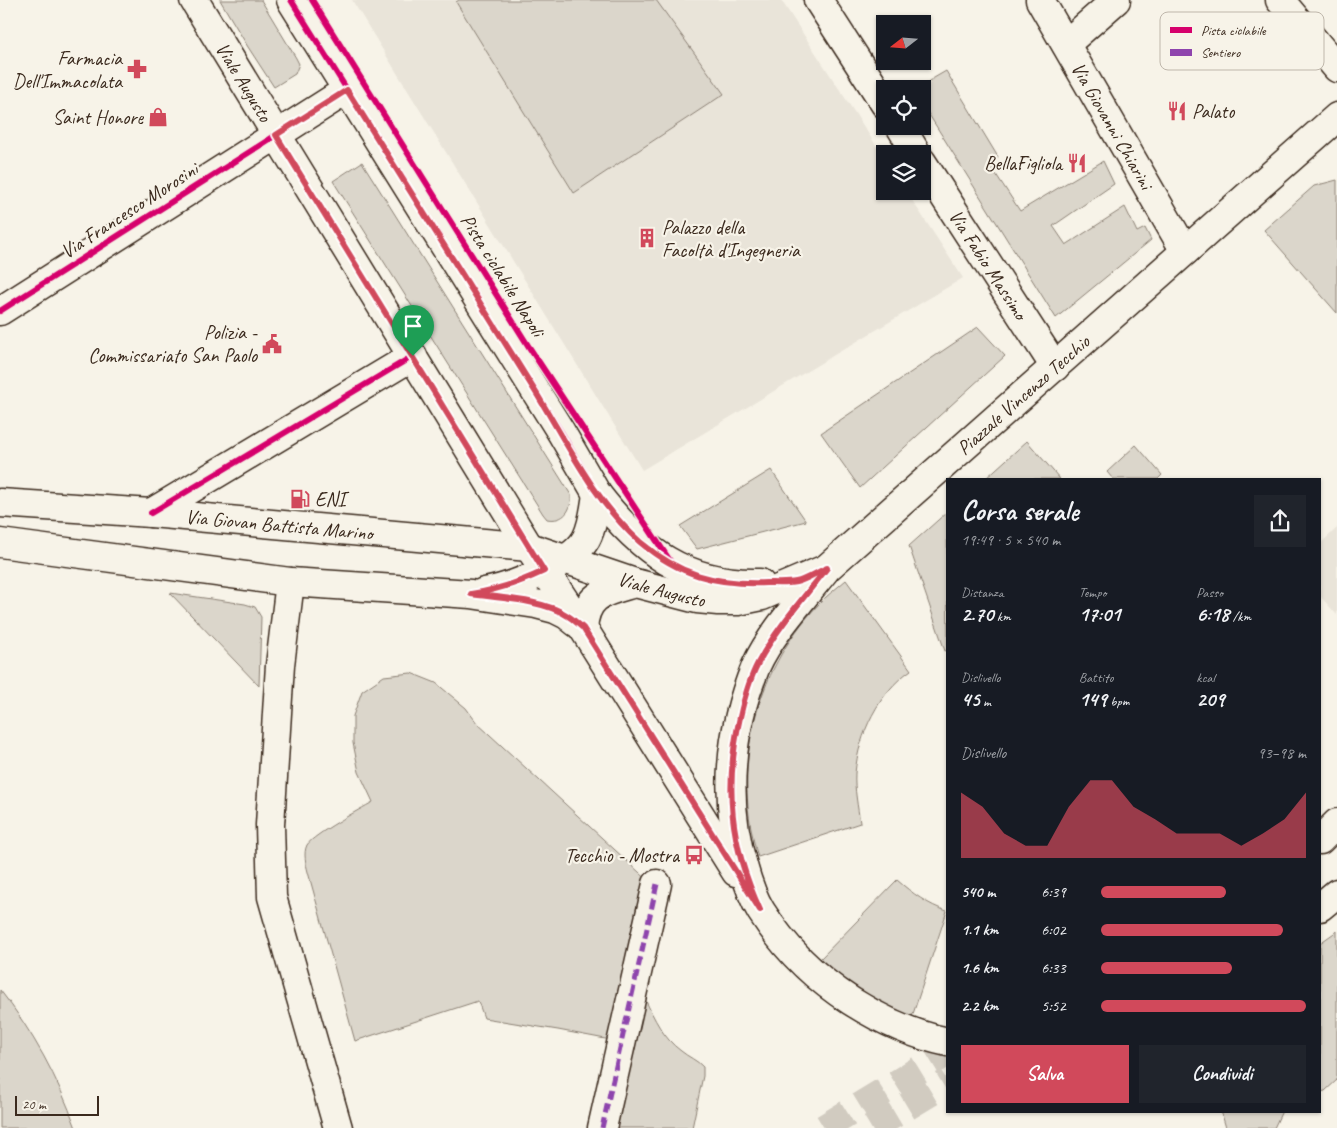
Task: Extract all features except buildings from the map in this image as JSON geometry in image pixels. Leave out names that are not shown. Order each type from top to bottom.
[{"type":"main road","name":"Viale Augusto","points":[[194,0],[529,547],[555,565],[696,599],[718,601],[749,599],[796,582],[827,568]]},
{"type":"main road","name":"Viale Augusto","points":[[291,0],[556,424],[597,494],[612,514],[641,542],[672,564],[697,576],[721,582],[744,584],[796,582]]},
{"type":"main road","points":[[818,0],[876,90]]},
{"type":"main road","name":"Via Giovanni Chiarini","points":[[1040,0],[1185,251]]},
{"type":"main road","points":[[1066,44],[1116,0]]},
{"type":"main road","points":[[1280,0],[1290,12]]},
{"type":"main road","points":[[1324,52],[1337,68]]},
{"type":"main road","name":"Via Francesco Morosini","points":[[0,311],[347,90]]},
{"type":"main road","name":"Piazzale Vincenzo Tecchio","points":[[946,1041],[907,1030],[879,1018],[832,988],[800,960],[760,910],[748,883],[735,837],[731,782],[735,737],[745,697],[757,664],[776,634],[827,568],[1337,118]]},
{"type":"main road","name":"Via Fabio Massimo","points":[[931,176],[1055,366]]},
{"type":"main road","points":[[151,513],[413,356]]},
{"type":"main road","points":[[470,541],[480,537],[490,524],[493,507],[490,482]]},
{"type":"main road","points":[[471,594],[489,591],[526,580],[555,565],[578,548],[586,539],[597,494]]},
{"type":"main road","name":"Via Giovan Battista Marino","points":[[2,502],[151,513],[529,547]]},
{"type":"main road","points":[[0,544],[290,582],[471,594],[536,604],[554,609],[567,615],[583,628]]},
{"type":"main road","name":"Viale Augusto","points":[[555,565],[583,628],[760,910]]},
{"type":"main road","points":[[290,582],[280,665],[270,825],[272,897],[338,1128]]},
{"type":"main road","points":[[583,628],[584,614],[588,604],[595,598],[635,583]]},
{"type":"main road","points":[[1321,813],[1337,804]]},
{"type":"main road","points":[[1321,839],[1337,823]]},
{"type":"main road","points":[[1321,850],[1337,846]]},
{"type":"main road","points":[[602,1128],[657,884]]},
{"type":"shaded area","points":[[220,0],[261,0],[299,64],[295,74],[274,87]]},
{"type":"shaded area","name":"Palazzo della Facoltà d'Ingegneria","points":[[352,0],[781,0],[876,145],[876,200],[912,200],[963,278],[642,470]]},
{"type":"shaded area","points":[[459,0],[656,0],[724,94],[574,193],[456,2]]},
{"type":"shaded area","points":[[946,71],[998,157],[988,162],[1020,211],[1103,161],[1114,184],[1053,226],[1066,245],[1125,207],[1137,232],[1145,228],[1151,240],[1056,318],[931,118],[930,80]]},
{"type":"shaded area","points":[[362,162],[571,495],[570,506],[562,517],[547,519],[543,514],[333,181]]},
{"type":"shaded area","points":[[1337,180],[1337,313],[1264,230],[1314,186]]},
{"type":"shaded area","points":[[978,327],[1005,356],[860,488],[821,433]]},
{"type":"shaded area","points":[[1027,441],[1059,478],[986,478]]},
{"type":"shaded area","points":[[1136,445],[1162,475],[1159,478],[1112,478],[1107,472]]},
{"type":"shaded area","points":[[771,470],[806,521],[697,549],[680,526]]},
{"type":"shaded area","points":[[946,513],[946,651],[945,651],[909,546]]},
{"type":"shaded area","points":[[1337,528],[1337,615],[1321,597],[1321,543]]},
{"type":"shaded area","points":[[846,580],[911,670],[899,679],[880,702],[866,729],[861,744],[855,773],[860,823],[758,857],[750,823],[747,790],[748,756],[754,723],[764,691],[778,661],[796,632],[821,602]]},
{"type":"shaded area","points":[[170,593],[255,607],[261,617],[259,686]]},
{"type":"shaded area","points":[[411,673],[436,683],[466,708],[477,723],[652,884],[616,1041],[484,1018],[478,1001],[355,1041],[308,872],[305,851],[307,845],[318,835],[373,802],[359,772],[353,743],[353,716],[362,691],[384,676]]},
{"type":"shaded area","points":[[897,880],[921,898],[946,911],[912,1017],[863,993],[841,978],[820,959]]},
{"type":"shaded area","points":[[1337,931],[1337,1080],[1325,1091],[1321,1092],[1321,942]]},
{"type":"shaded area","points":[[0,990],[44,1056],[76,1128],[0,1128]]},
{"type":"shaded area","points":[[645,999],[669,1040],[703,1067],[703,1076],[692,1128],[611,1128]]},
{"type":"shaded area","points":[[1222,1113],[1281,1113],[1274,1128],[1226,1128]]},
{"type":"tunnel","points":[[824,1128],[946,1053]]},
{"type":"tunnel","points":[[871,1128],[946,1083]]},
{"type":"marked path","points":[[602,1128],[657,884]]},
{"type":"cycle path","points":[[291,0],[561,432],[597,494]]},
{"type":"cycle path","name":"Pista ciclabile Napoli","points":[[312,0],[529,347],[672,564]]},
{"type":"cycle path","points":[[0,311],[347,90]]},
{"type":"cycle path","points":[[151,513],[413,356]]},
{"type":"place","name":"Farmacia Dell'Immacolata","points":[[137,69]]},
{"type":"place","name":"Palato","points":[[1177,111]]},
{"type":"place","name":"Saint Honore","points":[[158,117]]},
{"type":"place","name":"BellaFigliola","points":[[1077,163]]},
{"type":"place","name":"Palazzo della Facoltà d'Ingegneria","points":[[647,238]]},
{"type":"place","name":"Polizia - Commissariato San Paolo","points":[[272,344]]},
{"type":"place","name":"ENI","points":[[300,499]]},
{"type":"place","name":"Tecchio - Mostra","points":[[694,855]]},
{"type":"route","points":[[347,90],[561,432],[597,494],[612,514],[625,527],[651,550],[672,564],[697,576],[721,582],[744,584],[796,582],[827,568],[776,634],[757,664],[745,697],[735,737],[731,782],[735,837],[748,883],[760,910],[583,628],[567,615],[554,609],[536,604],[471,594],[489,591],[526,580],[544,571],[413,356],[276,135],[347,90]]}]
